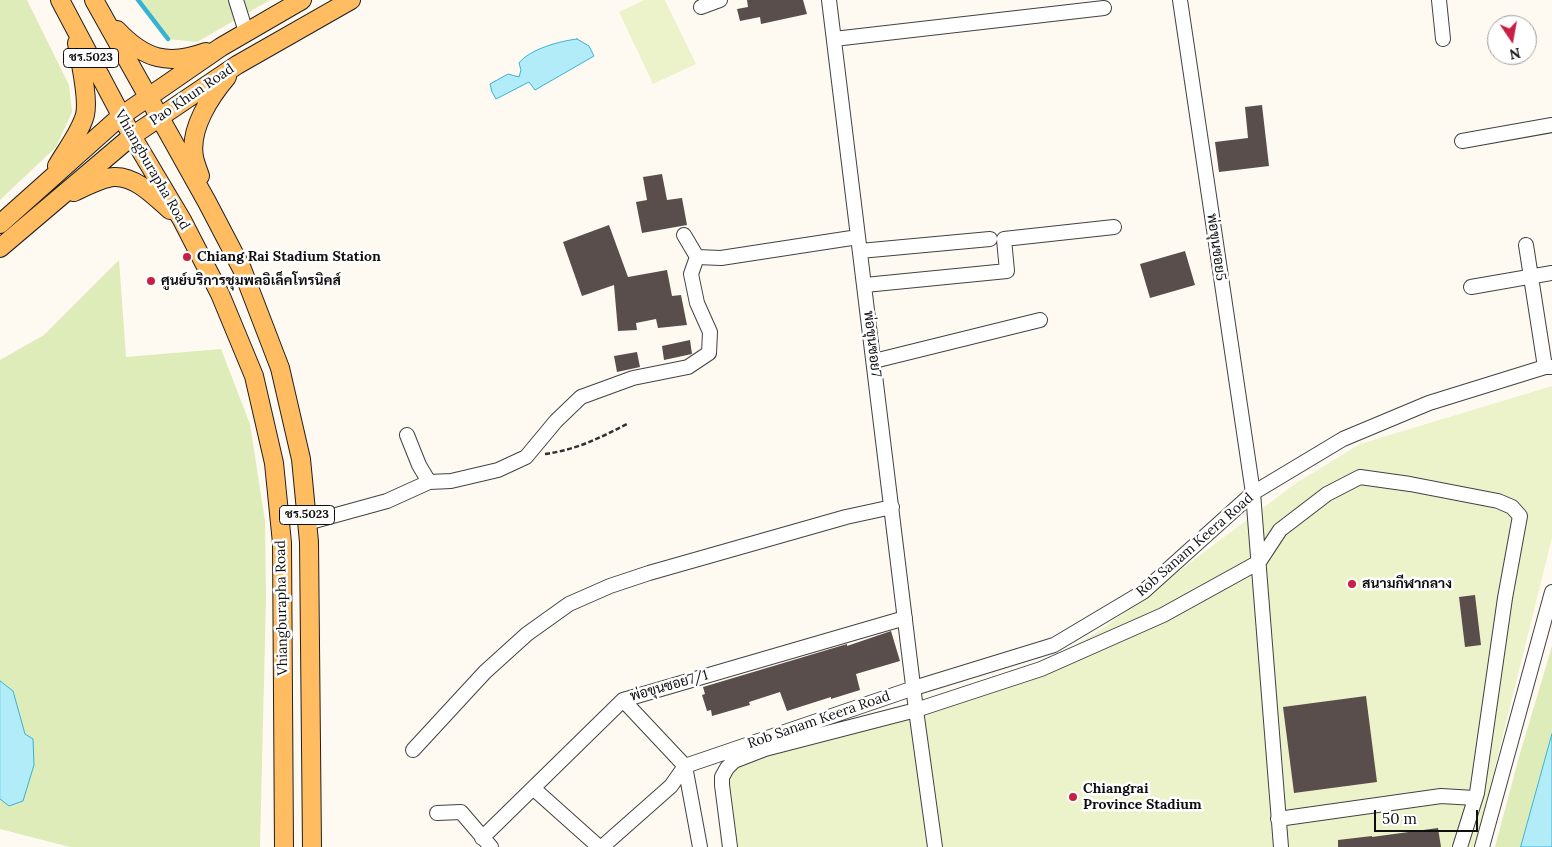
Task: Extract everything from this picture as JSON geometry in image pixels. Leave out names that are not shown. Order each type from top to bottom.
[{"type":"main road","name":"Vhiangburapha Road","points":[[60,0],[132,136],[182,220],[220,294],[254,376],[274,463],[282,544],[284,847]]},
{"type":"main road","name":"Vhiangburapha Road","points":[[94,0],[207,202],[242,269],[280,368],[301,459],[309,542],[312,847]]},
{"type":"main road","name":"Pao Khun Road","points":[[0,224],[121,116],[221,46],[302,0]]},
{"type":"main road","name":"Pao Khun Road","points":[[0,248],[132,136],[237,65],[351,0]]},
{"type":"main road","points":[[103,16],[130,44],[147,54],[168,60],[191,58],[221,46]]},
{"type":"main road","points":[[47,181],[73,139],[85,114],[86,100],[75,29]]},
{"type":"main road","points":[[207,202],[194,156],[195,132],[217,89],[237,65]]},
{"type":"main road","points":[[58,199],[96,182],[115,177],[134,181],[182,220]]},
{"type":"street","points":[[236,0],[246,32]]},
{"type":"street","points":[[701,7],[720,0]]},
{"type":"street","name":"พ่อขุนซอย7","points":[[829,0],[916,710],[936,847]]},
{"type":"street","name":"พ่อขุนซอย5","points":[[1180,0],[1253,494],[1281,847]]},
{"type":"street","points":[[1439,0],[1443,39]]},
{"type":"street","points":[[834,39],[1104,8]]},
{"type":"street","points":[[1462,141],[1552,125]]},
{"type":"street","points":[[864,285],[1007,272],[1004,239],[1114,228]]},
{"type":"street","points":[[684,235],[697,257]]},
{"type":"street","points":[[697,257],[721,258],[858,237]]},
{"type":"street","points":[[860,251],[990,239]]},
{"type":"street","points":[[1526,245],[1549,367]]},
{"type":"street","points":[[307,523],[388,501],[429,482],[452,482],[498,470],[526,457],[556,421],[581,397],[633,378],[688,367],[709,353],[710,332],[697,302],[691,274],[697,257]]},
{"type":"street","points":[[1471,287],[1552,273]]},
{"type":"street","points":[[874,361],[1040,320]]},
{"type":"street","name":"Rob Sanam Keera Road","points":[[685,766],[914,688],[1054,645],[1143,592],[1253,494],[1343,439],[1429,403],[1549,367]]},
{"type":"street","points":[[407,435],[419,465],[429,482]]},
{"type":"street","points":[[730,847],[722,777],[734,761],[764,749],[916,710],[1041,669],[1163,615],[1259,562],[1280,530],[1327,494],[1360,477],[1410,484],[1498,501],[1512,507],[1520,516],[1505,598],[1477,794],[1460,847]]},
{"type":"street","points":[[413,750],[485,672],[527,634],[569,604],[610,586],[649,573],[846,517],[892,507]]},
{"type":"street","points":[[1482,847],[1552,592]]},
{"type":"street","name":"พ่อขุนซอย7/1","points":[[487,843],[534,788],[623,700],[905,618]]},
{"type":"street","points":[[623,700],[685,766],[700,847]]},
{"type":"street","points":[[534,788],[601,847],[671,786],[685,766]]},
{"type":"street","points":[[1278,820],[1441,796],[1475,798]]},
{"type":"street","points":[[437,813],[461,812],[487,843]]},
{"type":"path","points":[[526,457],[555,453],[580,446],[597,440],[629,423]]},
{"type":"green space","points":[[0,0],[27,0],[69,85],[72,112],[56,147],[0,200]]},
{"type":"green space","points":[[140,0],[270,0],[197,42],[168,39]]},
{"type":"green space","points":[[644,0],[665,0],[696,64],[653,84],[619,12]]},
{"type":"green space","points":[[119,260],[126,357],[221,349],[250,424],[265,521],[266,598],[260,847],[70,847],[0,829],[0,360],[44,335]]},
{"type":"green space","name":"สนามกีฬากลาง","points":[[1552,386],[1552,538],[1476,847],[721,847],[714,775],[917,701],[1038,667],[1102,629],[1296,483],[1360,444]]},
{"type":"green space","points":[[1552,646],[1552,734],[1521,847],[1495,847],[1519,757]]},
{"type":"water","points":[[577,39],[589,46],[594,56],[535,90],[529,82],[496,99],[490,84],[508,74],[519,77],[521,70],[519,63],[524,58],[546,46]]},
{"type":"water","points":[[0,681],[13,691],[25,734],[33,739],[34,765],[23,801],[9,806],[0,799]]},
{"type":"water","points":[[1552,734],[1552,847],[1521,847]]},
{"type":"building","points":[[747,0],[803,0],[807,14],[761,24],[760,17],[740,21],[737,9],[748,7]]},
{"type":"building","points":[[1262,105],[1269,166],[1219,172],[1215,142],[1248,138],[1245,107]]},
{"type":"building","points":[[662,174],[667,200],[682,198],[687,225],[642,233],[636,202],[647,200],[643,177]]},
{"type":"building","points":[[609,225],[628,277],[667,270],[672,296],[681,295],[687,325],[658,328],[656,319],[636,323],[637,330],[618,331],[614,285],[582,296],[563,242]]},
{"type":"building","points":[[1185,251],[1195,285],[1150,298],[1140,264]]},
{"type":"building","points":[[690,340],[692,354],[664,360],[662,346]]},
{"type":"building","points":[[637,352],[640,367],[617,372],[614,356]]},
{"type":"building","points":[[1475,595],[1481,645],[1465,647],[1459,597]]},
{"type":"building","points":[[891,631],[900,661],[856,674],[860,690],[787,711],[780,692],[749,702],[750,705],[712,716],[711,710],[707,711],[702,695],[705,694],[703,687],[847,644],[847,646]]},
{"type":"building","points":[[1366,696],[1377,782],[1294,793],[1283,707]]},
{"type":"building","points":[[1438,828],[1441,847],[1338,847],[1338,840]]},
{"type":"waterway","points":[[138,0],[168,39]]},
{"type":"place","name":"Chiang Rai Stadium Station","points":[[187,257]]},
{"type":"place","name":"ศูนย์บริการชุมพลอิเล็คโทรนิคส์","points":[[151,281]]},
{"type":"place","name":"สนามกีฬากลาง","points":[[1352,584]]},
{"type":"place","name":"Chiangrai Province Stadium","points":[[1073,797]]}]
